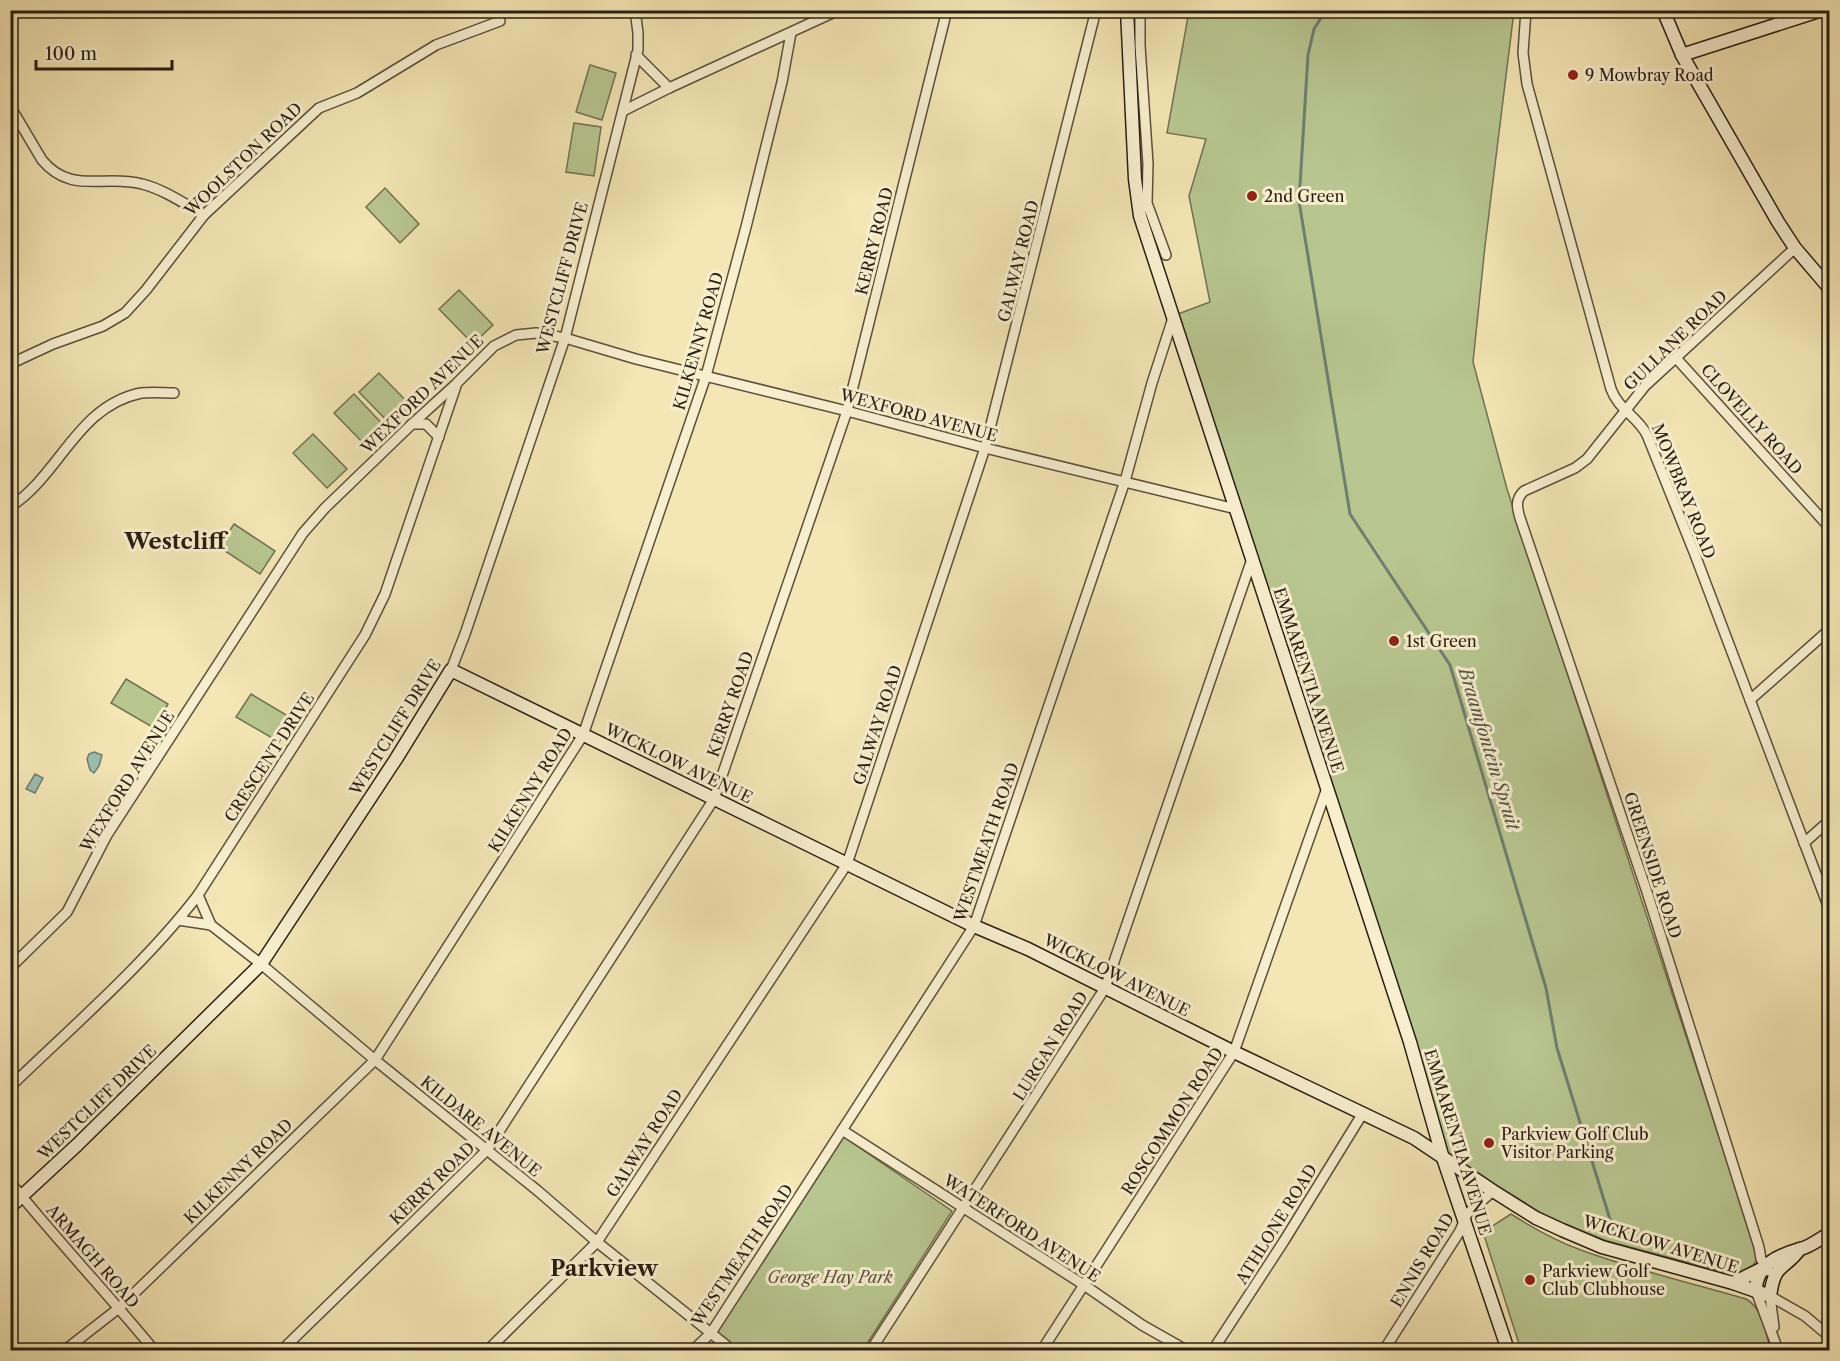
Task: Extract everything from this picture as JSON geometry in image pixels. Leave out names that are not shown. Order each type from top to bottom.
[{"type":"street","name":"WESTCLIFF DRIVE","points":[[10,1207],[23,1197],[261,964],[451,670],[565,338],[636,55],[638,33],[634,10]]},
{"type":"street","points":[[622,111],[839,10]]},
{"type":"street","name":"KERRY ROAD","points":[[282,1350],[487,1150],[714,799],[847,411],[947,10]]},
{"type":"street","name":"GALWAY ROAD","points":[[488,1350],[597,1242],[846,864],[985,448],[1096,10]]},
{"type":"street","points":[[1112,10],[1128,12]]},
{"type":"street","points":[[1140,10],[1140,46],[1148,164],[1147,203],[1166,255]]},
{"type":"street","name":"MOWBRAY ROAD","points":[[1526,10],[1523,53],[1527,84],[1613,396],[1640,424],[1647,435],[1830,911]]},
{"type":"street","points":[[1663,10],[1682,55],[1795,248],[1830,289]]},
{"type":"street","points":[[1682,55],[1822,10]]},
{"type":"street","name":"EMMARENTIA AVENUE","points":[[1128,12],[1136,201],[1140,216],[1410,1042],[1442,1155],[1508,1350]]},
{"type":"street","name":"WOOLSTON ROAD","points":[[10,364],[53,344],[97,329],[125,313],[146,291],[204,215],[310,115],[330,102],[353,95],[436,45],[500,21]]},
{"type":"street","name":"KILKENNY ROAD","points":[[65,1350],[119,1308],[375,1060],[583,735],[706,376],[782,82],[791,33]]},
{"type":"street","points":[[636,55],[669,88]]},
{"type":"street","points":[[10,106],[42,160],[49,168],[62,176],[76,182],[113,181],[144,184],[204,215]]},
{"type":"street","name":"GULLANE ROAD","points":[[1520,494],[1528,488],[1582,464],[1645,386],[1795,248]]},
{"type":"street","name":"WESTMEATH ROAD","points":[[693,1350],[711,1333],[974,926],[1125,481],[1152,383],[1174,318]]},
{"type":"street","name":"WEXFORD AVENUE","points":[[10,968],[67,912],[107,835],[303,533],[325,508],[494,346],[511,336],[536,333],[565,338],[985,448],[1236,508]]},
{"type":"street","name":"CLOVELLY ROAD","points":[[1676,358],[1830,528]]},
{"type":"street","name":"CRESCENT DRIVE","points":[[10,1087],[178,921],[198,895],[373,622],[402,547],[456,384]]},
{"type":"street","points":[[10,507],[36,488],[75,435],[98,412],[114,403],[142,393],[174,393]]},
{"type":"street","points":[[412,424],[426,424],[439,437]]},
{"type":"street","name":"GREENSIDE ROAD","points":[[1520,494],[1517,504],[1520,519],[1647,892],[1759,1253],[1768,1270]]},
{"type":"street","name":"LURGAN ROAD","points":[[871,1350],[1105,988],[1252,557]]},
{"type":"street","points":[[1750,700],[1830,628]]},
{"type":"street","name":"WICKLOW AVENUE","points":[[451,670],[846,864],[974,926],[1028,949],[1234,1052],[1414,1138],[1493,1191],[1543,1221],[1590,1242],[1733,1283],[1770,1296]]},
{"type":"street","name":"ROSCOMMON ROAD","points":[[1042,1350],[1234,1052],[1327,788]]},
{"type":"street","points":[[1804,843],[1830,820]]},
{"type":"street","points":[[198,895],[211,926]]},
{"type":"street","name":"KILDARE AVENUE","points":[[178,921],[211,926],[261,964],[597,1242],[732,1350]]},
{"type":"street","name":"ATHLONE ROAD","points":[[1213,1350],[1363,1113]]},
{"type":"street","name":"WATERFORD AVENUE","points":[[842,1130],[1143,1325],[1186,1350]]},
{"type":"street","name":"ARMAGH ROAD","points":[[10,1182],[70,1255],[154,1350]]},
{"type":"street","name":"ENNIS ROAD","points":[[1384,1350],[1460,1231],[1467,1214],[1493,1191]]},
{"type":"street","points":[[1733,1283],[1779,1268],[1795,1256],[1800,1249],[1830,1233]]},
{"type":"street","points":[[1768,1270],[1756,1281],[1756,1291],[1777,1346]]},
{"type":"street","points":[[1768,1270],[1777,1346]]},
{"type":"street","points":[[1770,1296],[1805,1316],[1830,1337]]},
{"type":"green space","points":[[1189,11],[1514,11],[1473,362],[1507,489],[1758,1256],[1751,1270],[1733,1274],[1708,1268],[1607,1241],[1564,1225],[1500,1192],[1442,1155],[1178,314],[1210,302],[1189,196],[1206,139],[1167,133]]},
{"type":"green space","points":[[590,65],[616,73],[602,120],[576,112]]},
{"type":"green space","points":[[574,123],[601,127],[594,176],[566,172]]},
{"type":"green space","points":[[385,188],[419,224],[400,243],[366,207]]},
{"type":"green space","points":[[459,290],[493,325],[473,344],[439,309]]},
{"type":"green space","points":[[379,373],[413,408],[393,427],[359,392]]},
{"type":"green space","points":[[354,394],[388,430],[368,448],[334,413]]},
{"type":"green space","points":[[313,434],[347,469],[327,488],[293,453]]},
{"type":"green space","points":[[234,524],[275,551],[260,574],[219,547]]},
{"type":"green space","points":[[126,679],[168,704],[154,728],[111,703]]},
{"type":"green space","points":[[251,694],[293,719],[279,742],[236,717]]},
{"type":"green space","name":"George Hay Park","points":[[841,1135],[952,1211],[863,1350],[736,1350],[713,1333]]},
{"type":"green space","points":[[1511,1214],[1545,1234],[1581,1250],[1642,1270],[1746,1299],[1752,1303],[1760,1315],[1771,1350],[1521,1350],[1483,1232]]},
{"type":"shaded area","points":[[94,752],[102,755],[94,773],[90,770],[87,759],[89,754]]},
{"type":"shaded area","points":[[35,774],[43,778],[35,793],[26,789]]},
{"type":"waterway","name":"Braamfontein Spruit","points":[[1326,10],[1314,29],[1308,55],[1299,201],[1350,514],[1450,665],[1546,988],[1557,1048],[1613,1229]]},
{"type":"place","name":"9 Mowbray Road","points":[[1573,75]]},
{"type":"place","name":"2nd Green","points":[[1252,196]]},
{"type":"place","name":"1st Green","points":[[1394,641]]},
{"type":"place","name":"Parkview Golf Club Visitor Parking","points":[[1489,1143]]},
{"type":"place","name":"Parkview Golf Club Clubhouse","points":[[1530,1280]]},
{"type":"district","name":"Westcliff","points":[[175,541]]},
{"type":"district","name":"Parkview","points":[[604,1268]]}]
